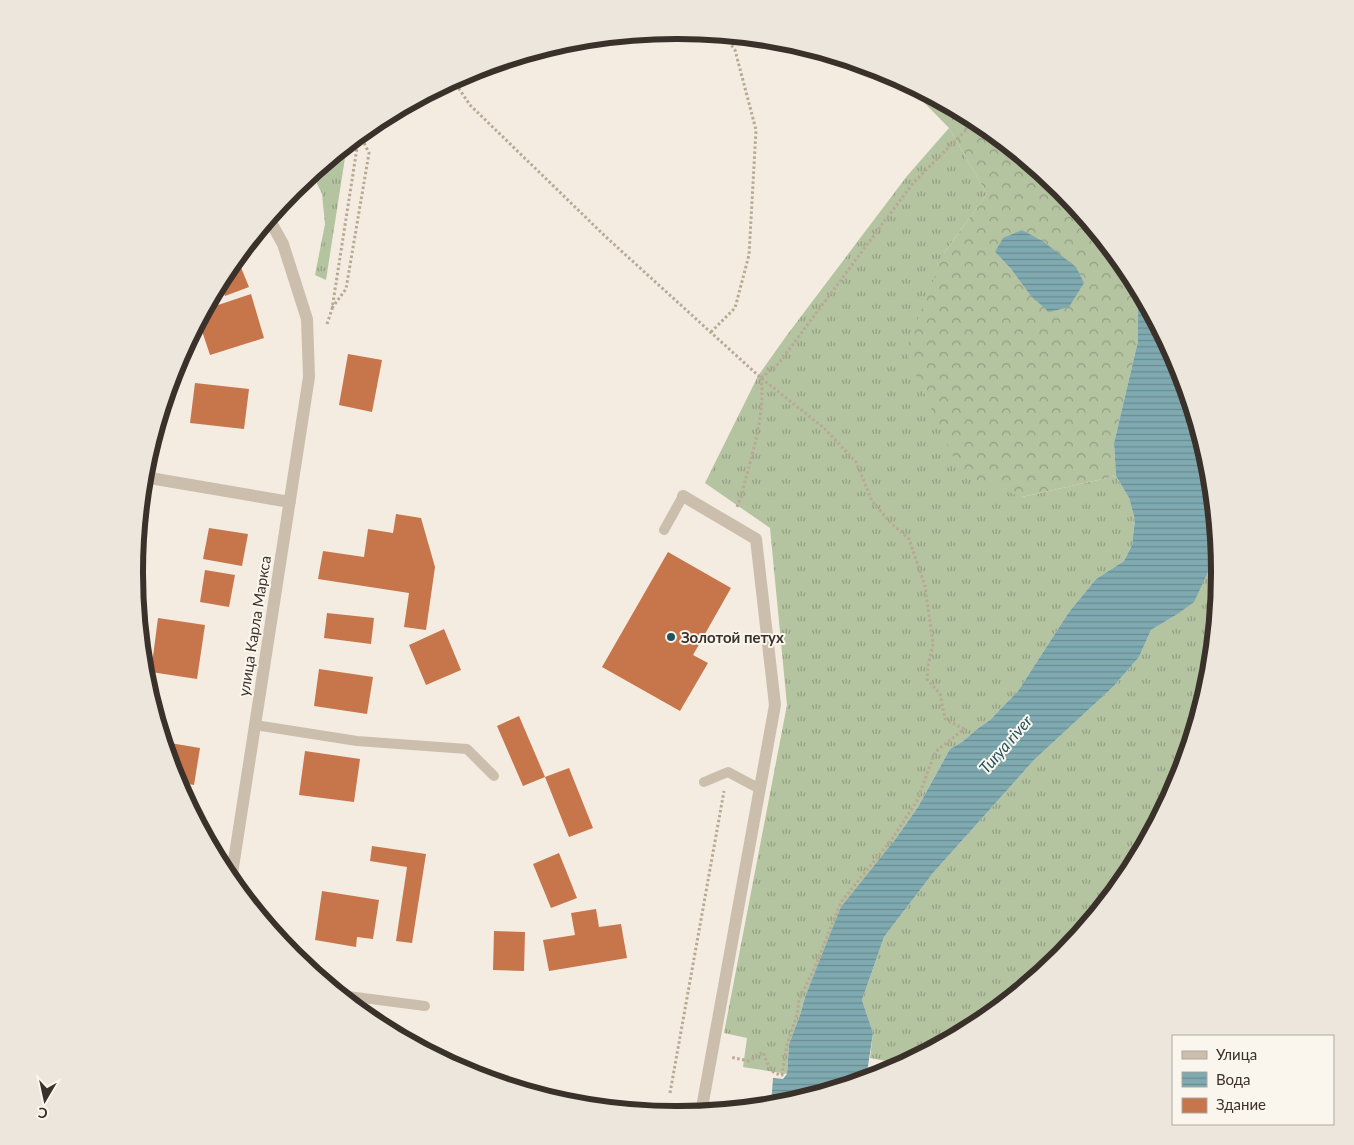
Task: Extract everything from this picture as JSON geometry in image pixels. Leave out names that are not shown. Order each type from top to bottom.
[{"type":"street","name":"улица Карла Маркса","points":[[233,869],[309,376],[307,319],[283,244],[273,225]]},
{"type":"street","points":[[152,478],[290,502]]},
{"type":"street","points":[[683,496],[756,539],[774,695],[760,789],[702,1105]]},
{"type":"lane","points":[[664,530],[683,496]]},
{"type":"lane","points":[[255,725],[357,740],[467,749],[494,776]]},
{"type":"lane","points":[[704,782],[728,772],[760,789]]},
{"type":"lane","points":[[352,996],[425,1006]]},
{"type":"path","points":[[711,332],[735,308],[749,255],[756,130],[735,50],[729,41]]},
{"type":"path","points":[[457,86],[470,105],[606,237],[761,378],[824,428],[856,462],[872,501],[891,523],[909,539],[925,586],[933,644],[927,679],[940,694],[945,719],[964,728],[935,752],[917,801],[892,839],[841,902],[814,969],[799,1000],[797,1015],[786,1045],[782,1075],[776,1074],[768,1068],[763,1052],[749,1060]]},
{"type":"path","points":[[761,378],[779,363],[914,182],[970,126]]},
{"type":"path","points":[[332,309],[346,289],[369,153],[363,141]]},
{"type":"path","points":[[336,286],[357,145]]},
{"type":"path","points":[[731,524],[741,497],[759,425],[762,396],[761,378]]},
{"type":"path","points":[[670,1094],[728,772]]},
{"type":"green space","points":[[919,97],[974,129],[1029,171],[1078,221],[1121,276],[1138,304],[1138,341],[1114,443],[1116,476],[1022,497],[961,474],[905,351],[944,253],[987,194],[949,128]],"holes":[[[1044,242],[1012,270],[995,252]]]},
{"type":"green space","points":[[949,128],[987,194],[944,253],[1022,497],[1116,476],[1129,498],[1135,520],[1132,545],[1124,561],[1096,579],[1069,612],[1018,691],[990,720],[950,749],[918,807],[894,841],[818,967],[805,997],[789,1044],[787,1074],[743,1067],[747,1038],[724,1033],[787,705],[770,528],[705,483],[758,376],[907,176]]},
{"type":"green space","points":[[346,154],[326,280],[315,275],[325,224],[322,194],[315,180]]},
{"type":"green space","points":[[1210,553],[1210,607],[1206,642],[1193,711],[1170,777],[1156,809],[1121,869],[1078,924],[1054,950],[1002,996],[944,1035],[913,1051],[890,1062],[870,1058],[873,1033],[862,1000],[884,937],[933,873],[1034,760],[1113,687],[1139,657],[1151,630],[1176,615],[1208,572]]},
{"type":"water","points":[[1022,230],[1044,242],[1076,267],[1084,283],[1069,307],[1049,312],[1031,296],[1012,270],[995,252],[1003,238]]},
{"type":"water","name":"Turya river","points":[[1138,304],[1156,336],[1170,368],[1193,434],[1200,468],[1206,503],[1210,552],[1208,572],[1194,602],[1151,630],[1139,657],[1113,687],[1034,760],[933,873],[884,937],[862,1000],[873,1033],[867,1071],[815,1088],[772,1098],[773,1078],[783,1079],[787,1074],[789,1044],[805,997],[841,907],[894,841],[918,807],[950,749],[990,720],[1018,691],[1069,612],[1096,579],[1124,561],[1132,545],[1135,520],[1129,498],[1116,476],[1114,443],[1138,341]]},
{"type":"building","points":[[240,266],[249,287],[225,296],[223,292]]},
{"type":"building","points":[[251,294],[264,338],[210,355],[202,330],[217,303],[218,305]]},
{"type":"building","points":[[348,354],[382,360],[372,412],[339,405]]},
{"type":"building","points":[[195,383],[249,389],[244,429],[190,423]]},
{"type":"building","points":[[396,514],[421,518],[435,567],[426,630],[404,627],[409,593],[318,579],[323,551],[364,557],[368,529],[393,533]]},
{"type":"building","points":[[209,528],[248,534],[242,566],[203,559]]},
{"type":"building","points":[[668,552],[731,588],[693,655],[708,663],[680,711],[602,667]]},
{"type":"building","points":[[205,570],[235,575],[229,607],[200,602]]},
{"type":"building","points":[[327,613],[374,618],[371,644],[324,638]]},
{"type":"building","points":[[158,618],[205,625],[197,679],[153,672],[152,665]]},
{"type":"building","points":[[444,629],[461,670],[426,685],[409,645]]},
{"type":"building","points":[[319,669],[373,677],[367,714],[314,706]]},
{"type":"building","points":[[519,716],[545,777],[523,786],[497,726]]},
{"type":"building","points":[[172,743],[200,748],[194,785],[187,784]]},
{"type":"building","points":[[305,751],[360,759],[354,802],[299,795]]},
{"type":"building","points":[[569,768],[593,828],[569,837],[545,777]]},
{"type":"building","points":[[372,846],[426,854],[412,943],[396,941],[407,867],[370,861]]},
{"type":"building","points":[[559,853],[577,898],[551,908],[533,864]]},
{"type":"building","points":[[322,891],[379,900],[373,939],[357,937],[356,947],[315,940]]},
{"type":"building","points":[[596,909],[599,927],[621,924],[627,958],[549,971],[543,940],[575,935],[571,913]]},
{"type":"building","points":[[494,931],[525,932],[524,971],[493,970]]},
{"type":"place","name":"Золотой петух","points":[[671,637]]}]
